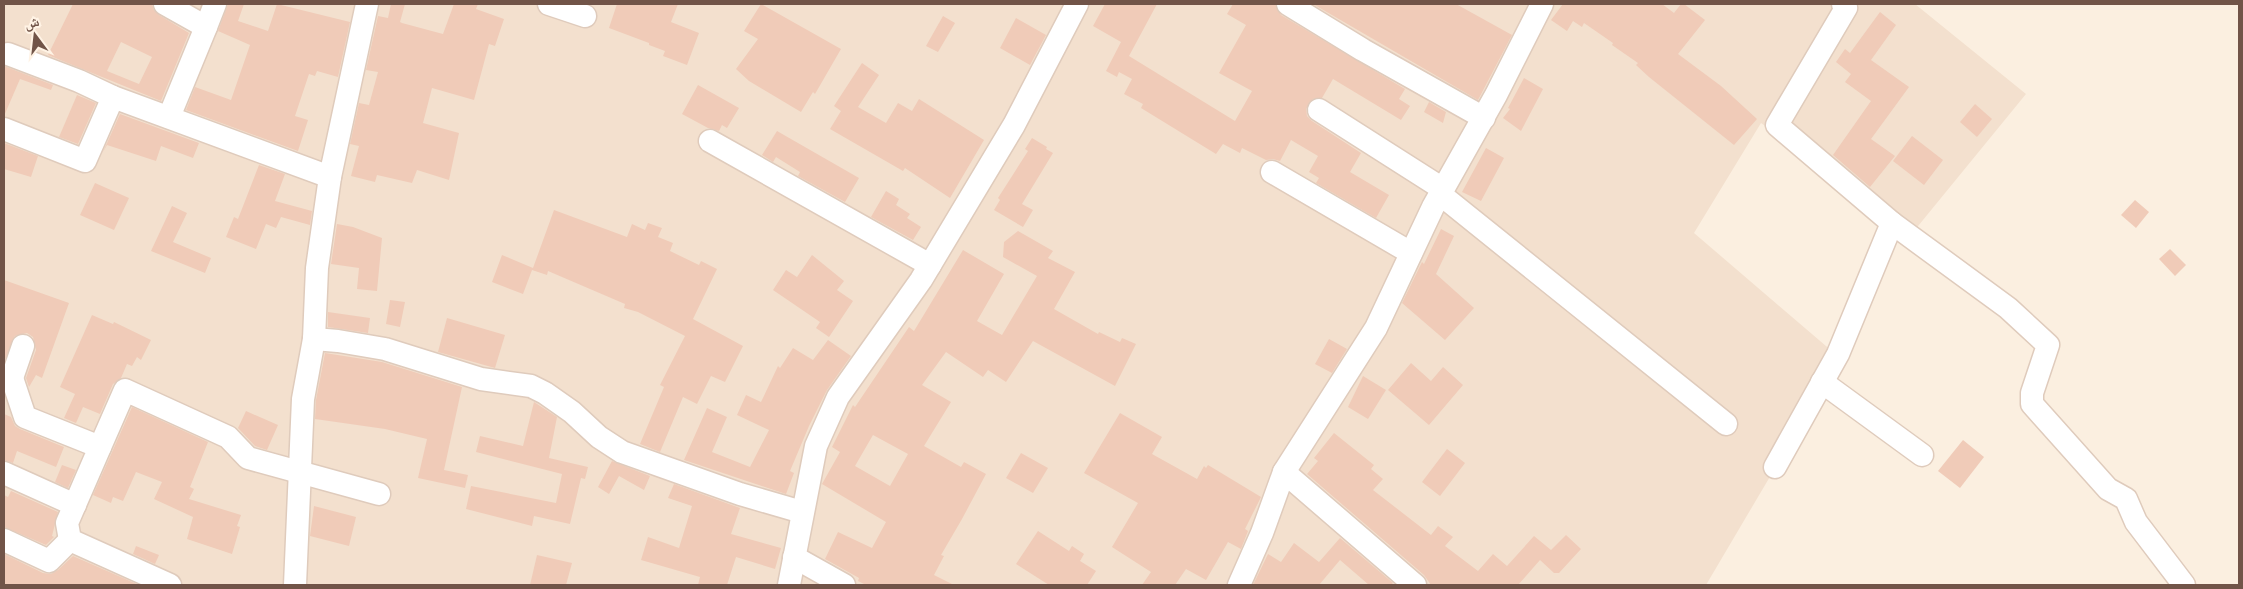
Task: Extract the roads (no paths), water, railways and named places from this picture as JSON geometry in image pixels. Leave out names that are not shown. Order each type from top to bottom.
[{"type":"street","points":[[165,4],[206,27]]},
{"type":"street","points":[[169,117],[215,4]]},
{"type":"street","points":[[295,585],[303,399],[314,339],[317,268],[330,177],[367,4]]},
{"type":"street","points":[[549,4],[584,16]]},
{"type":"street","points":[[789,585],[816,446],[838,397],[930,265],[1014,124],[1077,4]]},
{"type":"street","points":[[1288,4],[1363,50],[1484,118]]},
{"type":"street","points":[[1239,585],[1262,533],[1284,472],[1376,328],[1442,191],[1484,118],[1542,4]]},
{"type":"street","points":[[1843,4],[1846,8],[1777,125],[1892,224],[2008,308],[2048,345],[2032,393],[2032,404],[2108,488],[2126,498],[2136,522],[2184,585]]},
{"type":"street","points":[[8,54],[80,81],[113,97],[330,177]]},
{"type":"street","points":[[4,129],[84,161],[113,97]]},
{"type":"street","points":[[1319,110],[1442,191],[1726,424]]},
{"type":"street","points":[[710,141],[930,265]]},
{"type":"street","points":[[1272,172],[1411,253]]},
{"type":"street","points":[[1775,467],[1838,354],[1892,224]]},
{"type":"street","points":[[314,339],[385,349],[481,379],[530,386],[545,392],[572,412],[599,437],[622,452],[740,494],[802,512]]},
{"type":"street","points":[[23,346],[8,378],[25,417],[100,447]]},
{"type":"street","points":[[1822,382],[1922,455]]},
{"type":"street","points":[[70,540],[67,523],[125,390],[228,437],[248,458],[379,494]]},
{"type":"street","points":[[1284,472],[1415,585]]},
{"type":"street","points":[[4,473],[75,505]]},
{"type":"street","points":[[4,540],[49,561],[70,540]]},
{"type":"street","points":[[70,540],[170,585]]},
{"type":"street","points":[[794,557],[844,585]]}]
